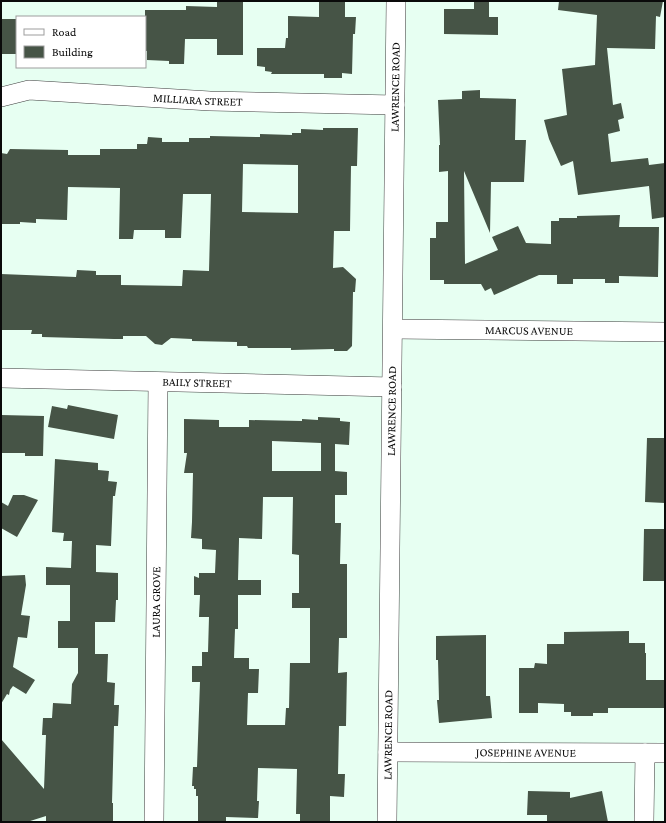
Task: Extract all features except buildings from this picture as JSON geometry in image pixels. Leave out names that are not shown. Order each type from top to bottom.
[{"type":"street","name":"LAWRENCE ROAD","points":[[387,822],[396,1]]},
{"type":"street","name":"MILLIARA STREET","points":[[1,97],[29,90],[210,101],[395,105]]},
{"type":"street","name":"MARCUS AVENUE","points":[[393,329],[665,332]]},
{"type":"street","name":"BAILY STREET","points":[[1,378],[392,387]]},
{"type":"street","name":"LAURA GROVE","points":[[154,822],[158,382]]},
{"type":"street","name":"JOSEPHINE AVENUE","points":[[388,752],[665,753]]},
{"type":"street","points":[[644,822],[645,753]]}]
